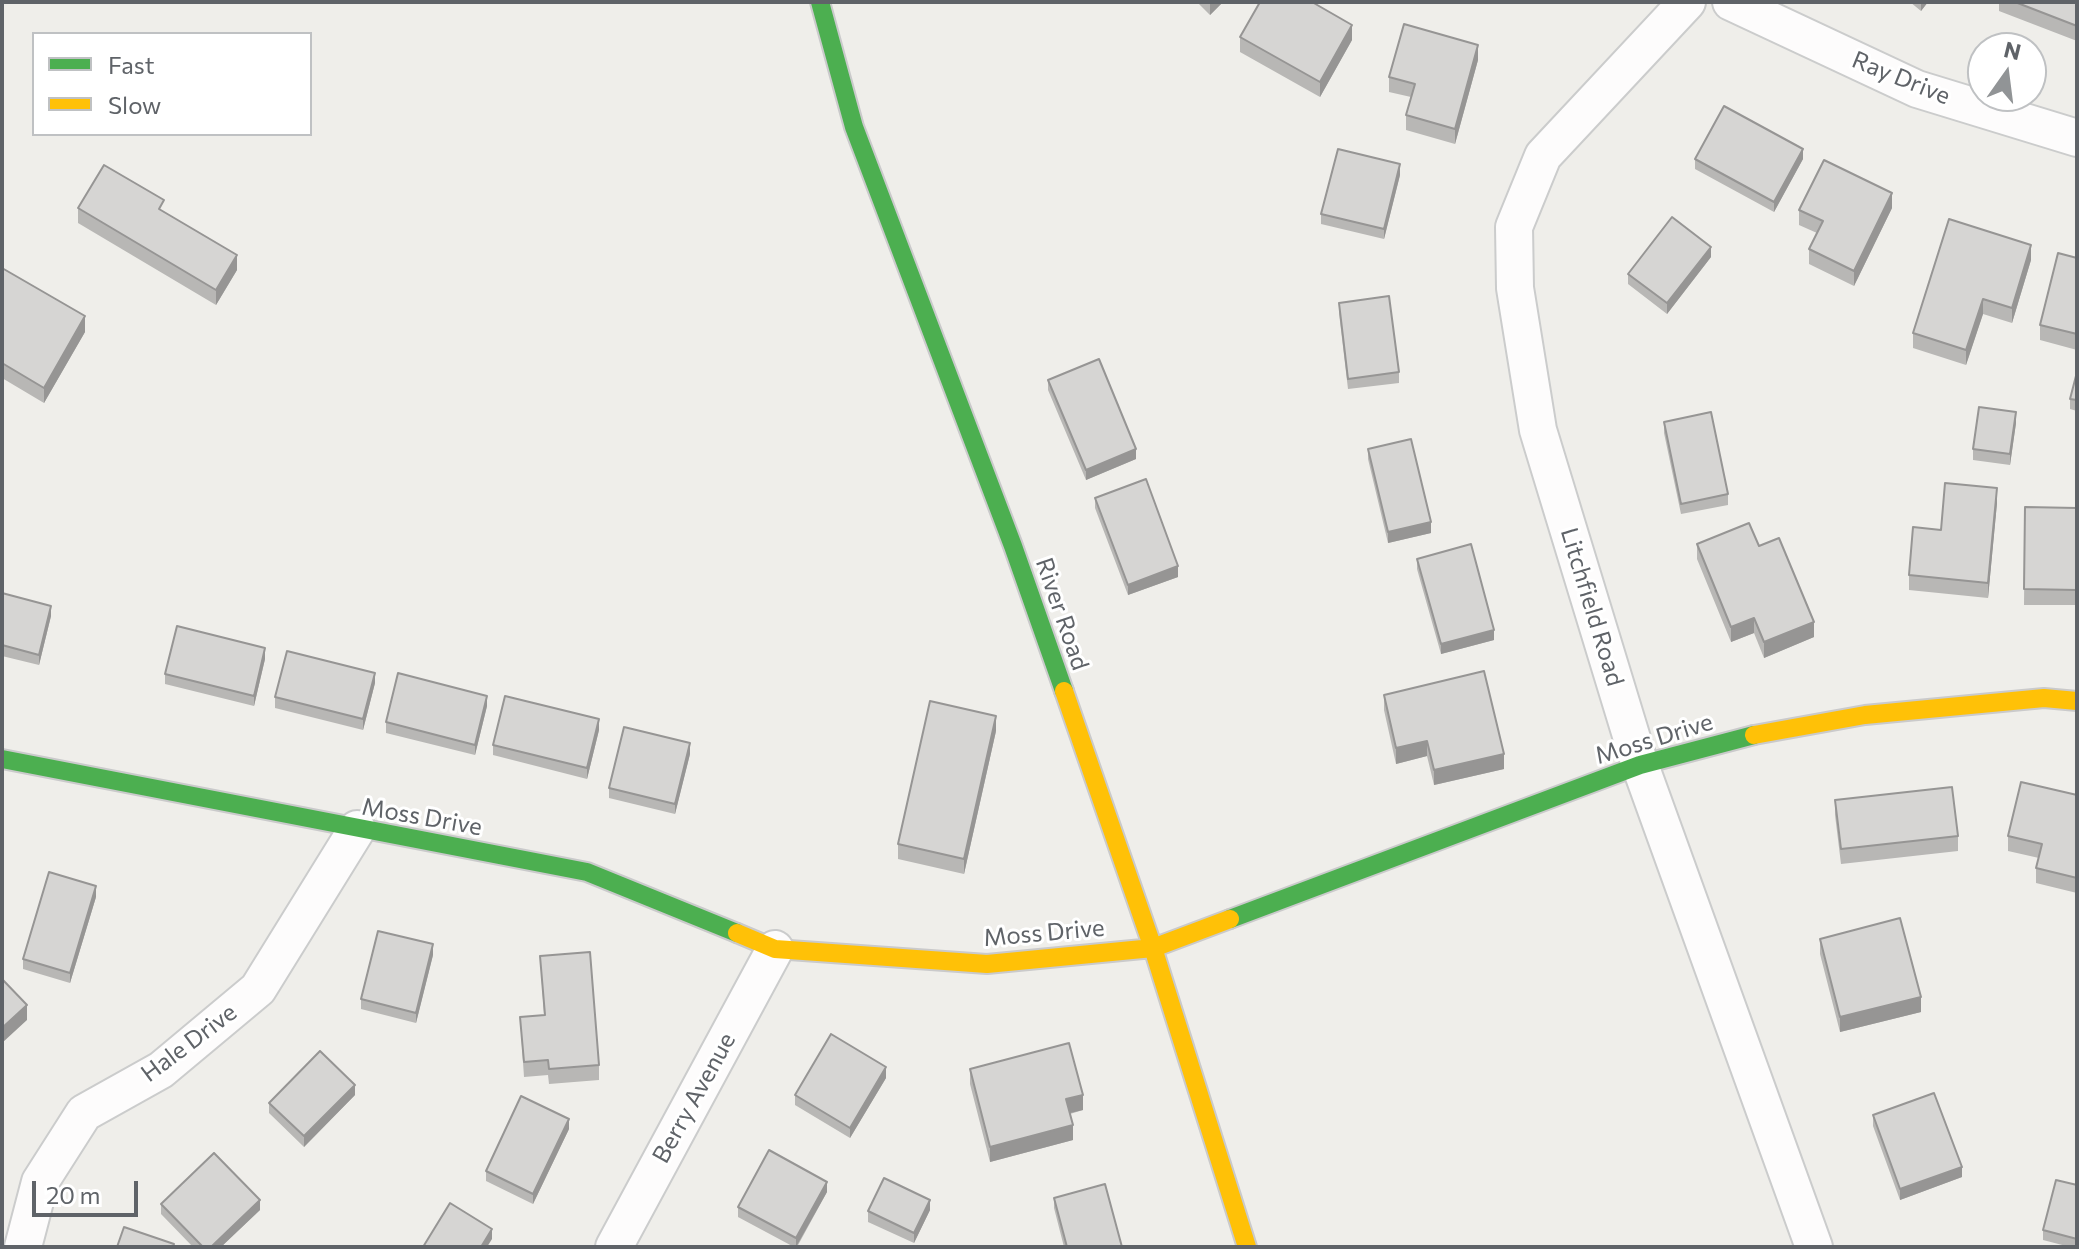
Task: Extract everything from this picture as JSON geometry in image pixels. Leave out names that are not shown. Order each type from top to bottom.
[{"type":"street","name":"River Road","points":[[820,2],[854,127],[1013,546],[1153,948],[1247,1247]]},
{"type":"street","name":"Litchfield Road","points":[[1687,2],[1543,156],[1514,227],[1515,288],[1538,430],[1640,765],[1814,1247]]},
{"type":"street","name":"Ray Drive","points":[[1731,2],[1917,89],[2077,138]]},
{"type":"street","name":"Moss Drive","points":[[2,759],[587,872],[775,949],[987,964],[1153,948],[1640,765],[1745,737],[1865,715],[2044,698],[2077,701]]},
{"type":"street","name":"Hale Drive","points":[[23,1247],[40,1182],[84,1113],[161,1070],[258,989],[357,829]]},
{"type":"street","name":"Berry Avenue","points":[[614,1247],[775,949]]},
{"type":"building","points":[[1260,2],[1312,2],[1352,25],[1320,82],[1240,37]]},
{"type":"building","points":[[2015,2],[2077,2],[2077,26]]},
{"type":"building","points":[[1404,24],[1478,45],[1455,129],[1406,115],[1415,84],[1389,77]]},
{"type":"building","points":[[1724,106],[1803,149],[1774,202],[1695,159]]},
{"type":"building","points":[[1338,149],[1400,164],[1384,229],[1321,214]]},
{"type":"building","points":[[1824,160],[1892,193],[1854,271],[1809,249],[1823,221],[1799,210]]},
{"type":"building","points":[[104,165],[164,200],[159,209],[237,255],[216,290],[78,208]]},
{"type":"building","points":[[1672,217],[1711,247],[1667,303],[1628,274]]},
{"type":"building","points":[[1949,219],[2031,245],[2012,308],[1983,299],[1966,350],[1913,333]]},
{"type":"building","points":[[2058,253],[2077,258],[2077,334],[2040,325]]},
{"type":"building","points":[[2,268],[85,316],[44,388],[2,363]]},
{"type":"building","points":[[1389,296],[1399,372],[1348,379],[1339,303]]},
{"type":"building","points":[[1099,359],[1136,449],[1086,470],[1048,380]]},
{"type":"building","points":[[2077,372],[2077,400],[2070,399]]},
{"type":"building","points":[[1979,407],[2016,412],[2010,454],[1973,449]]},
{"type":"building","points":[[1711,412],[1728,494],[1681,504],[1664,422]]},
{"type":"building","points":[[1411,439],[1431,522],[1388,532],[1368,449]]},
{"type":"building","points":[[1146,479],[1178,566],[1128,585],[1095,498]]},
{"type":"building","points":[[1945,483],[1997,488],[1988,583],[1909,575],[1913,527],[1941,530]]},
{"type":"building","points":[[2025,507],[2077,508],[2077,590],[2024,589]]},
{"type":"building","points":[[1749,523],[1759,546],[1779,538],[1814,622],[1764,642],[1754,618],[1731,627],[1697,544]]},
{"type":"building","points":[[1471,544],[1494,630],[1441,644],[1417,559]]},
{"type":"building","points":[[2,593],[51,606],[39,655],[2,645]]},
{"type":"building","points":[[177,626],[265,648],[254,696],[165,674]]},
{"type":"building","points":[[287,651],[375,673],[363,719],[275,697]]},
{"type":"building","points":[[1484,671],[1504,754],[1434,770],[1427,741],[1396,748],[1384,695]]},
{"type":"building","points":[[398,673],[487,696],[475,745],[386,722]]},
{"type":"building","points":[[505,696],[599,719],[587,768],[493,745]]},
{"type":"building","points":[[930,701],[996,716],[964,859],[898,844]]},
{"type":"building","points":[[624,727],[690,743],[675,804],[609,788]]},
{"type":"building","points":[[2021,782],[2077,795],[2077,878],[2036,868],[2042,844],[2008,836]]},
{"type":"building","points":[[1952,787],[1958,836],[1841,849],[1835,800]]},
{"type":"building","points":[[49,872],[96,886],[70,973],[23,959]]},
{"type":"building","points":[[1900,918],[1921,997],[1840,1017],[1820,939]]},
{"type":"building","points":[[378,931],[433,944],[416,1013],[361,999]]},
{"type":"building","points":[[590,952],[599,1065],[549,1069],[548,1060],[524,1062],[520,1017],[545,1015],[540,956]]},
{"type":"building","points":[[2,979],[27,1005],[2,1028]]},
{"type":"building","points":[[831,1034],[886,1067],[850,1128],[795,1095]]},
{"type":"building","points":[[1069,1043],[1083,1095],[1066,1099],[1073,1125],[990,1147],[970,1069]]},
{"type":"building","points":[[320,1051],[355,1085],[304,1136],[269,1103]]},
{"type":"building","points":[[1934,1093],[1962,1167],[1900,1189],[1873,1115]]},
{"type":"building","points":[[521,1096],[569,1119],[533,1194],[486,1171]]},
{"type":"building","points":[[769,1150],[827,1182],[796,1238],[738,1207]]},
{"type":"building","points":[[214,1153],[260,1200],[211,1247],[203,1247],[161,1204]]},
{"type":"building","points":[[884,1178],[930,1200],[914,1233],[868,1211]]},
{"type":"building","points":[[2056,1180],[2077,1185],[2077,1239],[2043,1230]]},
{"type":"building","points":[[1105,1184],[1122,1247],[1067,1247],[1054,1198]]},
{"type":"building","points":[[450,1203],[492,1229],[481,1247],[423,1247]]},
{"type":"building","points":[[124,1227],[174,1244],[173,1247],[117,1247]]},
{"type":"traffic: fast","points":[[820,2],[854,127],[1013,546],[1064,691]]},
{"type":"traffic: fast","points":[[1230,919],[1640,765],[1754,735]]},
{"type":"traffic: fast","points":[[2,759],[587,872],[737,933]]},
{"type":"traffic: slow","points":[[1064,691],[1153,948],[1247,1247]]},
{"type":"traffic: slow","points":[[1754,735],[1865,715],[2044,698],[2077,701]]},
{"type":"traffic: slow","points":[[737,933],[775,949],[987,964],[1153,948],[1230,919]]}]
